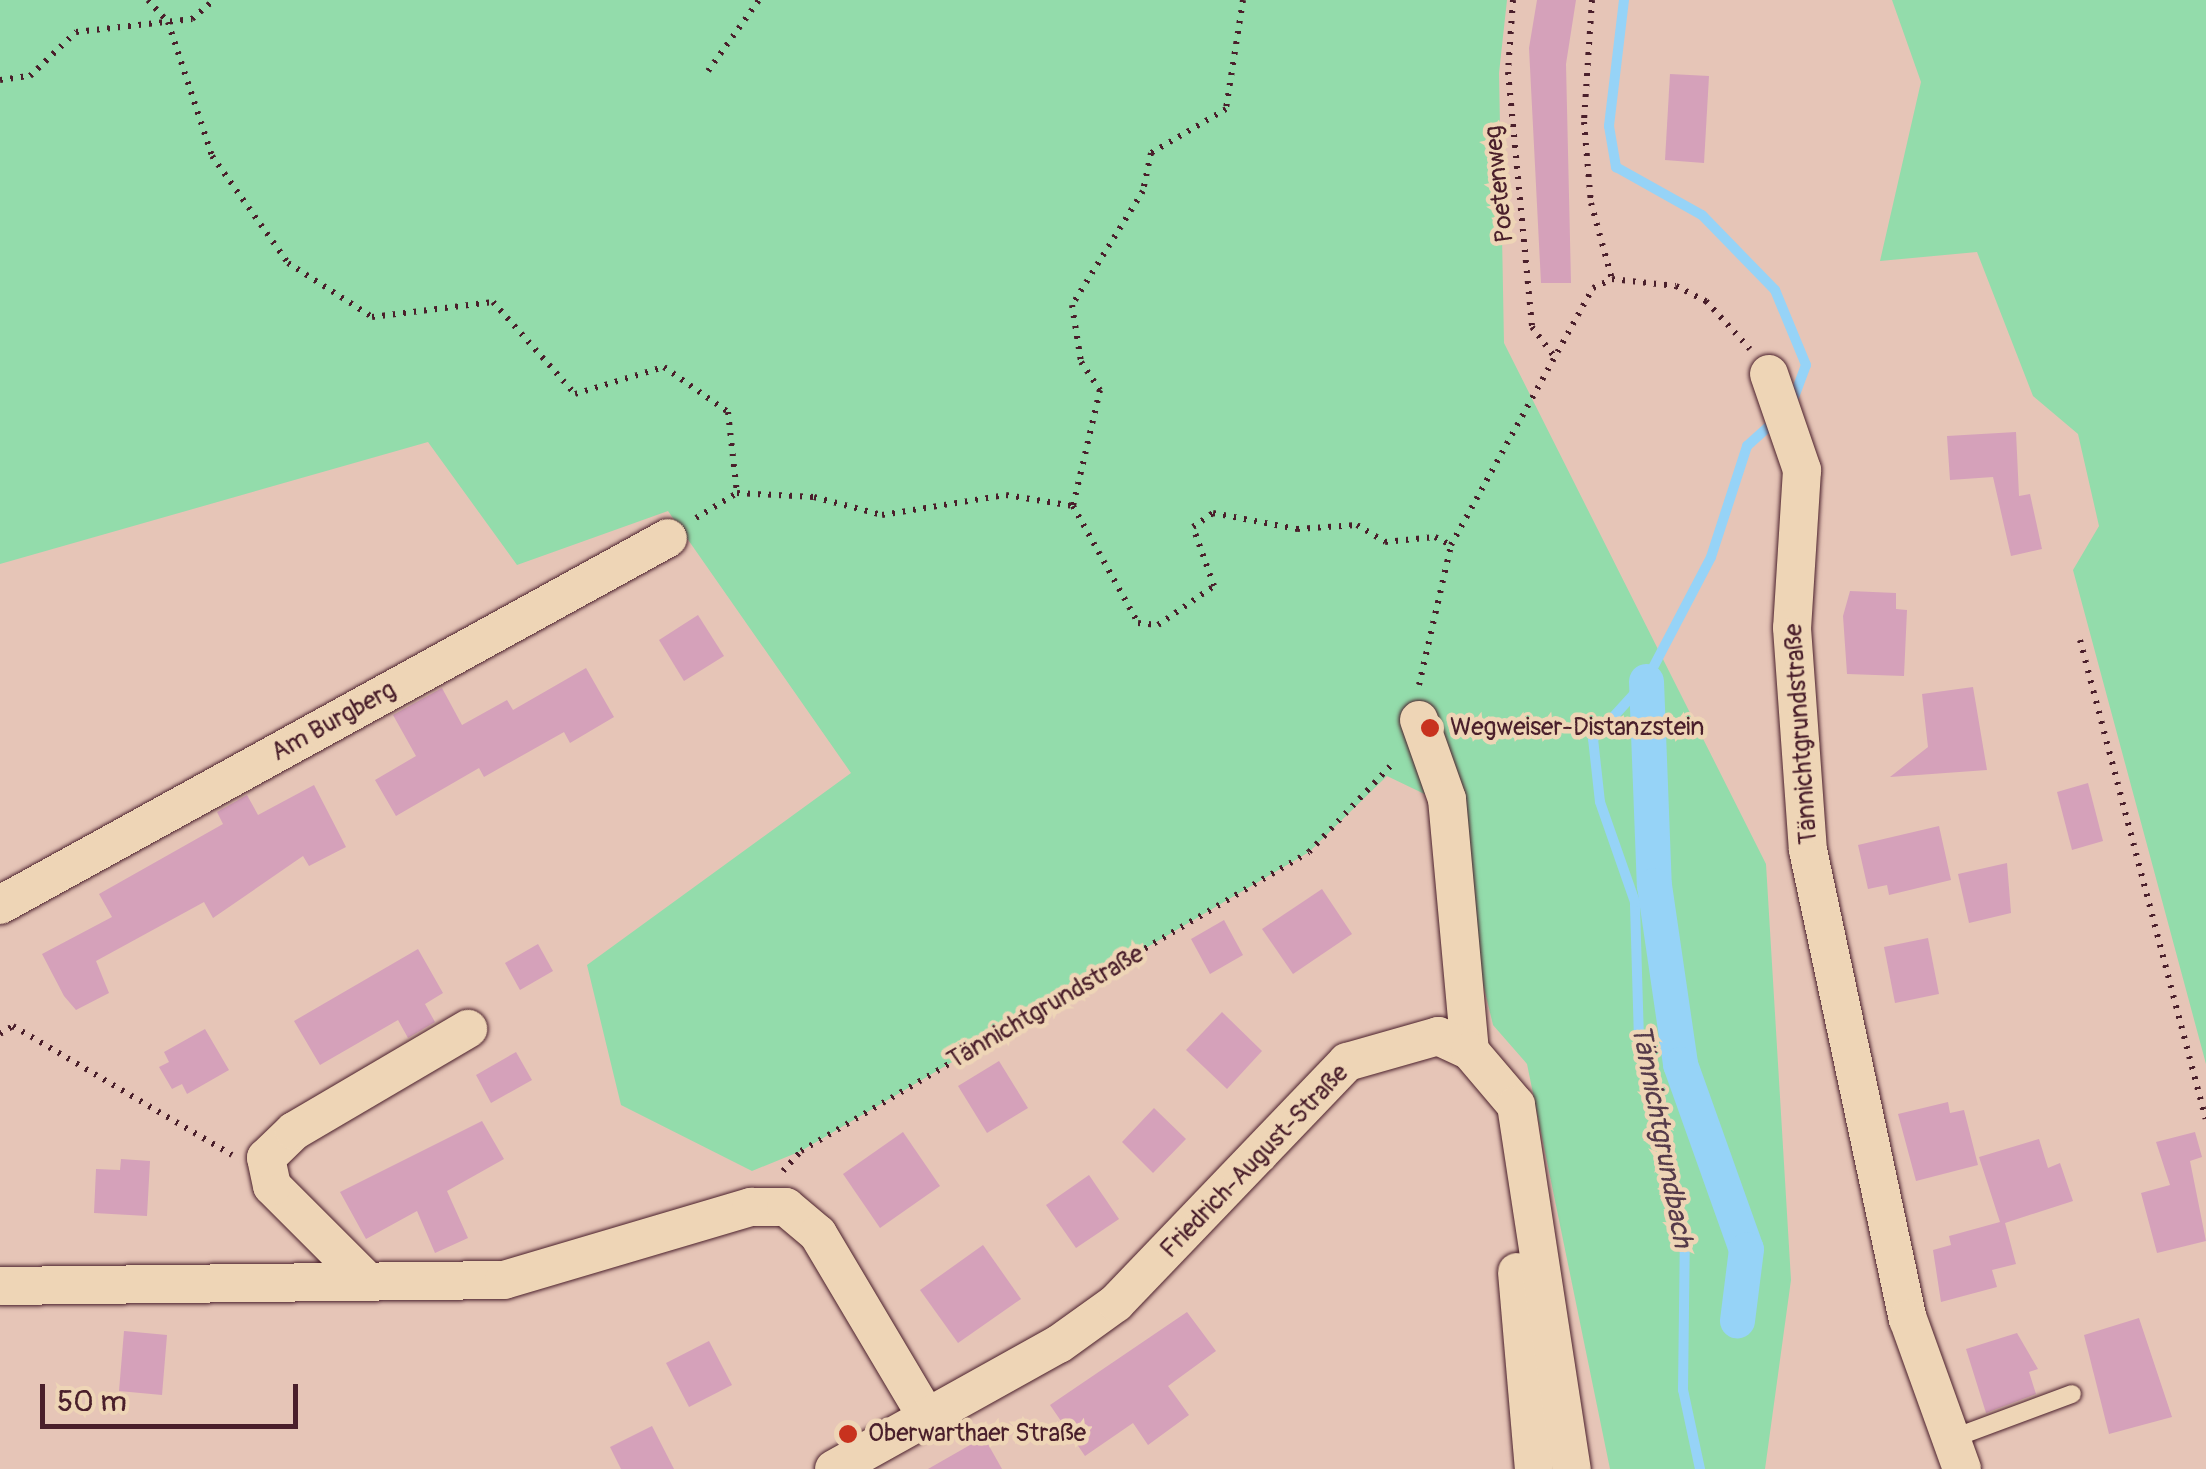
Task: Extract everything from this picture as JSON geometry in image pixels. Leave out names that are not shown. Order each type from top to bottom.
[{"type":"street","name":"Tännichtgrundstraße","points":[[1769,374],[1792,431],[1802,470],[1792,628],[1808,850],[1904,1301],[1956,1454]]},
{"type":"street","name":"Am Burgberg","points":[[0,905],[668,538]]},
{"type":"street","points":[[1419,720],[1447,800],[1470,1051],[1516,1106],[1527,1157],[1572,1469]]},
{"type":"street","points":[[367,1282],[264,1171],[266,1158],[294,1131],[468,1029]]},
{"type":"street","name":"Friedrich-August-Straße","points":[[834,1469],[928,1419],[1116,1303],[1346,1062],[1438,1036],[1470,1051]]},
{"type":"street","points":[[1527,1157],[1510,1222],[1534,1469]]},
{"type":"street","points":[[0,1286],[504,1280],[751,1206],[786,1207],[818,1234],[928,1419]]},
{"type":"lane","points":[[1956,1454],[2072,1394]]},
{"type":"path","points":[[148,0],[168,22],[212,156],[288,263],[372,317],[494,302],[575,394],[664,367],[728,412],[737,493]]},
{"type":"path","points":[[0,80],[30,76],[76,32],[192,19],[214,0]]},
{"type":"path","points":[[708,71],[759,0]]},
{"type":"path","points":[[1244,0],[1226,109],[1151,153],[1142,191],[1072,305],[1080,362],[1100,390],[1073,506],[1138,623],[1158,625],[1214,586],[1193,527],[1213,513],[1297,529],[1358,526],[1385,542],[1436,537],[1450,545]]},
{"type":"path","name":"Poetenweg","points":[[1514,0],[1508,72],[1532,327],[1554,357]]},
{"type":"path","points":[[1592,0],[1584,122],[1591,203],[1612,279],[1676,286],[1706,301],[1769,374]]},
{"type":"path","name":"Tännichtgrundstraße","points":[[751,1206],[800,1151],[1309,852],[1387,775],[1419,720],[1429,615],[1450,545],[1580,305],[1612,279]]},
{"type":"path","points":[[668,538],[737,493],[814,497],[882,515],[1006,494],[1073,506]]},
{"type":"path","points":[[2080,640],[2206,1119]]},
{"type":"path","points":[[0,1034],[13,1026],[264,1171]]},
{"type":"green space","points":[[0,0],[1507,0],[1499,73],[1504,343],[1766,864],[1791,1280],[1765,1469],[1610,1469],[1527,1064],[1493,1025],[1439,801],[1387,776],[1309,852],[801,1151],[752,1171],[621,1105],[587,965],[851,773],[668,511],[517,565],[428,442],[0,564]]},
{"type":"green space","points":[[1892,0],[2206,0],[2206,1064],[2073,570],[2099,526],[2078,434],[2033,396],[1977,252],[1880,261],[1921,82]]},
{"type":"building","points":[[1537,0],[1576,0],[1566,64],[1571,283],[1541,283],[1529,48]]},
{"type":"building","points":[[1670,74],[1709,76],[1704,163],[1665,160]]},
{"type":"building","points":[[2016,432],[2019,496],[2030,494],[2042,549],[2011,556],[1993,477],[1950,480],[1947,436]]},
{"type":"building","points":[[1850,591],[1896,593],[1896,609],[1907,610],[1904,676],[1847,674],[1843,616]]},
{"type":"building","points":[[698,615],[724,656],[684,681],[659,640]]},
{"type":"building","points":[[586,668],[614,717],[570,743],[564,732],[484,777],[479,768],[396,816],[375,780],[416,756],[393,715],[442,688],[462,725],[507,700],[513,710]]},
{"type":"building","points":[[1973,687],[1987,770],[1890,777],[1928,747],[1922,694]]},
{"type":"building","points":[[2088,783],[2103,841],[2072,850],[2057,792]]},
{"type":"building","points":[[314,785],[346,847],[309,866],[303,856],[213,918],[204,902],[96,961],[109,993],[76,1010],[42,954],[112,917],[99,894],[223,824],[217,812],[247,795],[258,815]]},
{"type":"building","points":[[1939,826],[1951,880],[1889,895],[1887,885],[1868,889],[1858,845]]},
{"type":"building","points":[[2007,863],[2011,913],[1969,923],[1958,874]]},
{"type":"building","points":[[1322,889],[1352,934],[1293,974],[1262,929]]},
{"type":"building","points":[[1224,920],[1243,955],[1210,974],[1191,939]]},
{"type":"building","points":[[1928,938],[1939,994],[1895,1003],[1884,947]]},
{"type":"building","points":[[538,944],[553,971],[520,990],[505,963]]},
{"type":"building","points":[[418,949],[443,993],[425,1004],[435,1022],[408,1038],[398,1020],[320,1065],[294,1021]]},
{"type":"building","points":[[1222,1012],[1262,1051],[1227,1089],[1186,1050]]},
{"type":"building","points":[[205,1029],[229,1070],[187,1094],[182,1084],[172,1089],[159,1067],[169,1062],[164,1052]]},
{"type":"building","points":[[516,1052],[532,1080],[491,1103],[476,1075]]},
{"type":"building","points":[[999,1061],[1028,1108],[987,1133],[958,1086]]},
{"type":"building","points":[[1948,1102],[1950,1113],[1964,1110],[1978,1165],[1916,1181],[1898,1114]]},
{"type":"building","points":[[1154,1108],[1186,1139],[1153,1173],[1122,1142]]},
{"type":"building","points":[[482,1121],[504,1159],[447,1191],[468,1238],[435,1253],[417,1211],[366,1239],[340,1192]]},
{"type":"building","points":[[903,1132],[940,1186],[880,1228],[843,1174]]},
{"type":"building","points":[[2195,1132],[2202,1157],[2190,1161],[2206,1241],[2157,1253],[2141,1193],[2170,1185],[2156,1142]]},
{"type":"building","points":[[2039,1139],[2048,1168],[2060,1163],[2073,1201],[2005,1223],[2016,1264],[1992,1270],[1997,1287],[1941,1302],[1933,1250],[1951,1245],[1949,1236],[2000,1222],[1979,1157]]},
{"type":"building","points":[[121,1159],[150,1161],[147,1216],[94,1213],[96,1169],[120,1170]]},
{"type":"building","points":[[1089,1175],[1119,1219],[1076,1248],[1046,1205]]},
{"type":"building","points":[[983,1245],[1021,1299],[958,1343],[920,1290]]},
{"type":"building","points":[[1187,1312],[1216,1351],[1168,1386],[1189,1415],[1148,1445],[1133,1423],[1085,1456],[1050,1405]]},
{"type":"building","points":[[2139,1318],[2172,1417],[2109,1434],[2084,1335]]},
{"type":"building","points":[[124,1331],[167,1335],[162,1395],[119,1391]]},
{"type":"building","points":[[2017,1333],[2038,1369],[2029,1372],[2036,1394],[1986,1413],[1966,1349]]},
{"type":"building","points":[[709,1341],[732,1385],[689,1407],[666,1363]]},
{"type":"building","points":[[652,1426],[674,1469],[621,1469],[610,1447]]},
{"type":"building","points":[[984,1437],[1002,1469],[928,1469]]},
{"type":"waterway","name":"Tännichtgrundbach","points":[[1624,0],[1609,126],[1616,167],[1702,215],[1775,290],[1806,365],[1790,408]]},
{"type":"waterway","name":"Tännichtgrundbach","points":[[1700,1469],[1683,1390],[1685,1236],[1639,1040],[1635,902],[1600,802],[1593,739],[1646,681],[1711,557],[1747,446],[1777,419]]},
{"type":"waterway","points":[[1646,681],[1654,885],[1680,1064],[1746,1249],[1737,1320]]},
{"type":"place","name":"Wegweiser-Distanzstein","points":[[1430,728]]},
{"type":"place","name":"Oberwarthaer Straße","points":[[848,1434]]}]
